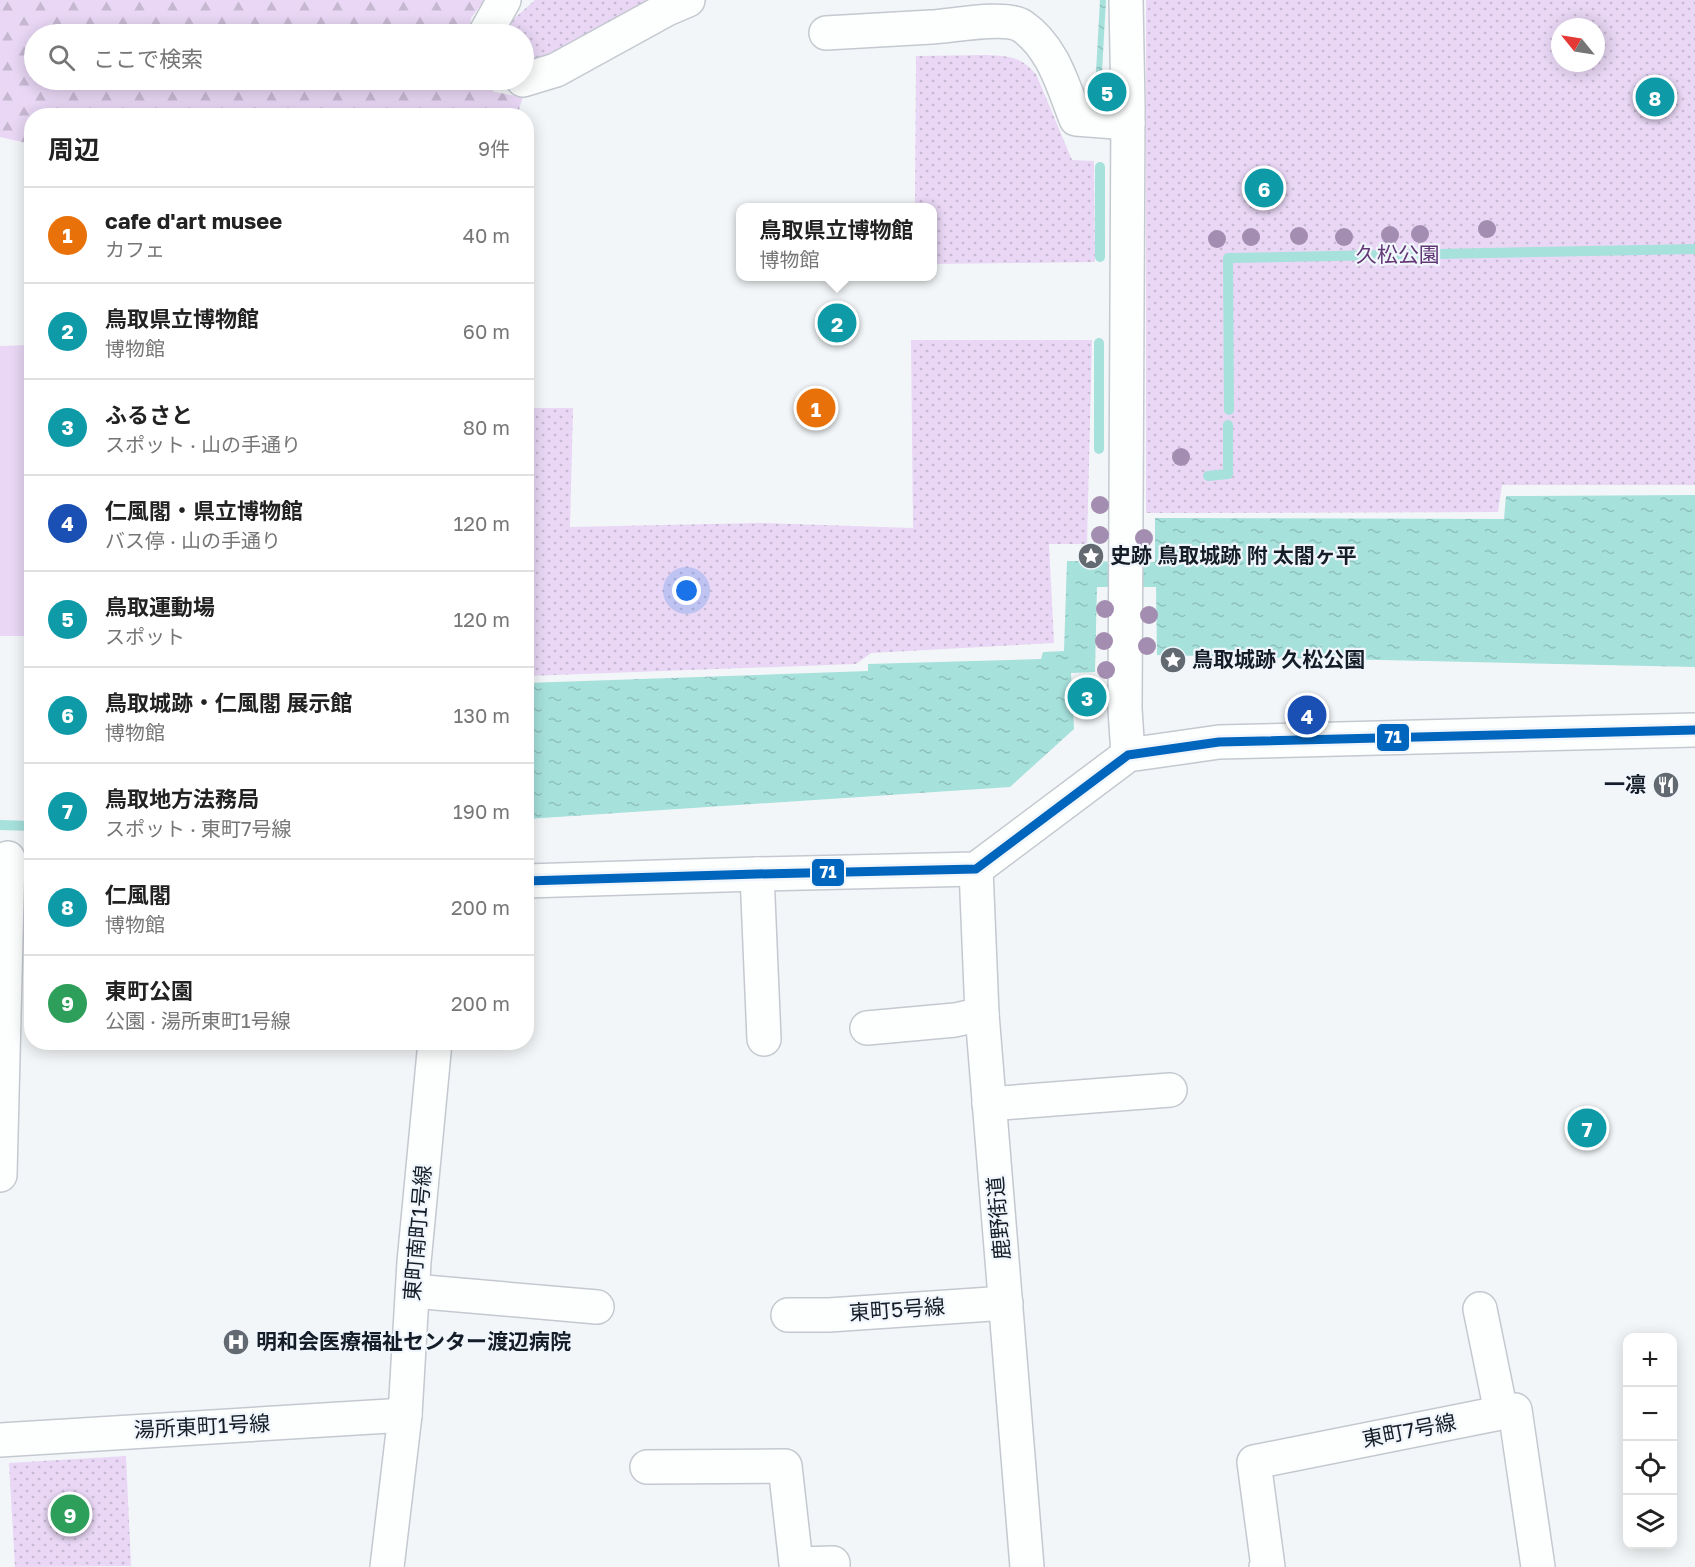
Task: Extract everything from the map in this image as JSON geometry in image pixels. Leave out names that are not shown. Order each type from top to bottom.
[{"type":"street","points":[[490,24],[504,0]]},
{"type":"street","points":[[534,77],[556,70],[667,9],[688,0]]},
{"type":"street","points":[[1126,0],[1128,123],[1124,593],[1125,709],[1128,755]]},
{"type":"street","points":[[826,33],[981,22],[1019,24],[1041,43],[1055,65],[1076,119],[1128,123]]},
{"type":"street","points":[[534,881],[976,869],[1128,755],[1219,742],[1695,730]]},
{"type":"street","points":[[0,1175],[13,858]]},
{"type":"street","name":"鹿野街道","points":[[976,869],[982,1014],[1027,1567]]},
{"type":"street","points":[[757,874],[764,1039]]},
{"type":"street","points":[[867,1028],[955,1020],[982,1014]]},
{"type":"street","name":"東町南町1号線","points":[[387,1567],[405,1415],[413,1291],[434,1050]]},
{"type":"street","points":[[990,1104],[1170,1090]]},
{"type":"street","points":[[413,1291],[597,1307]]},
{"type":"street","name":"東町5号線","points":[[788,1315],[829,1315],[1006,1303]]},
{"type":"street","points":[[1480,1309],[1501,1412],[1515,1410],[1538,1567]]},
{"type":"street","name":"東町7号線","points":[[1266,1567],[1268,1567],[1254,1462],[1501,1412]]},
{"type":"street","name":"湯所東町1号線","points":[[0,1440],[405,1415]]},
{"type":"street","points":[[647,1467],[785,1466],[796,1564],[833,1563],[833,1567]]},
{"type":"green space","points":[[0,0],[485,0],[471,18],[471,24],[24,24],[24,90],[492,90],[523,97],[520,108],[24,108],[24,142],[0,137]]},
{"type":"green space","points":[[535,0],[665,0],[534,63],[534,24],[508,24]]},
{"type":"green space","name":"久松公園","points":[[1146,0],[1695,0],[1695,485],[1502,485],[1498,512],[1146,513]]},
{"type":"green space","points":[[916,56],[1001,56],[1019,60],[1036,74],[1072,160],[1094,161],[1095,262],[937,264],[937,203],[915,203]]},
{"type":"green space","points":[[911,340],[1092,340],[1087,544],[1049,544],[1054,643],[871,653],[856,664],[534,676],[534,408],[573,408],[570,527],[759,523],[913,528]]},
{"type":"green space","points":[[24,345],[24,636],[0,636],[0,346]]},
{"type":"green space","points":[[126,1456],[131,1566],[15,1567],[9,1463]]},
{"type":"water","points":[[1100,0],[1106,0],[1101,90],[1095,90]]},
{"type":"water","points":[[1695,495],[1695,667],[1157,655],[1156,587],[1097,587],[1095,672],[1071,673],[1074,729],[1010,787],[534,819],[534,683],[868,671],[868,664],[1041,659],[1043,652],[1064,651],[1067,561],[1155,562],[1155,518],[1504,519],[1506,496]]},
{"type":"waterway","points":[[1100,167],[1100,257]]},
{"type":"waterway","points":[[1229,410],[1228,258],[1695,249]]},
{"type":"waterway","points":[[1099,343],[1099,449]]},
{"type":"waterway","points":[[1208,476],[1228,474],[1228,425]]},
{"type":"waterway","points":[[0,825],[24,826]]},
{"type":"transit line","name":"71","points":[[534,881],[976,869],[1128,755],[1219,742],[1695,730]]},
{"type":"place","name":"鳥取運動場","points":[[1107,92]]},
{"type":"place","name":"仁風閣","points":[[1655,97]]},
{"type":"place","name":"鳥取城跡・仁風閣 展示館","points":[[1264,188]]},
{"type":"place","name":"鳥取県立博物館","points":[[837,323]]},
{"type":"place","name":"cafe d'art musee","points":[[816,408]]},
{"type":"place","name":"史跡 鳥取城跡 附 太閤ヶ平","points":[[1091,556]]},
{"type":"place","name":"鳥取城跡 久松公園","points":[[1173,660]]},
{"type":"place","name":"ふるさと","points":[[1087,697]]},
{"type":"place","name":"仁風閣・県立博物館","points":[[1307,715]]},
{"type":"place","name":"一凛","points":[[1666,785]]},
{"type":"place","name":"鳥取地方法務局","points":[[1587,1128]]},
{"type":"place","name":"明和会医療福祉センター渡辺病院","points":[[236,1342]]},
{"type":"place","name":"東町公園","points":[[70,1514]]}]
